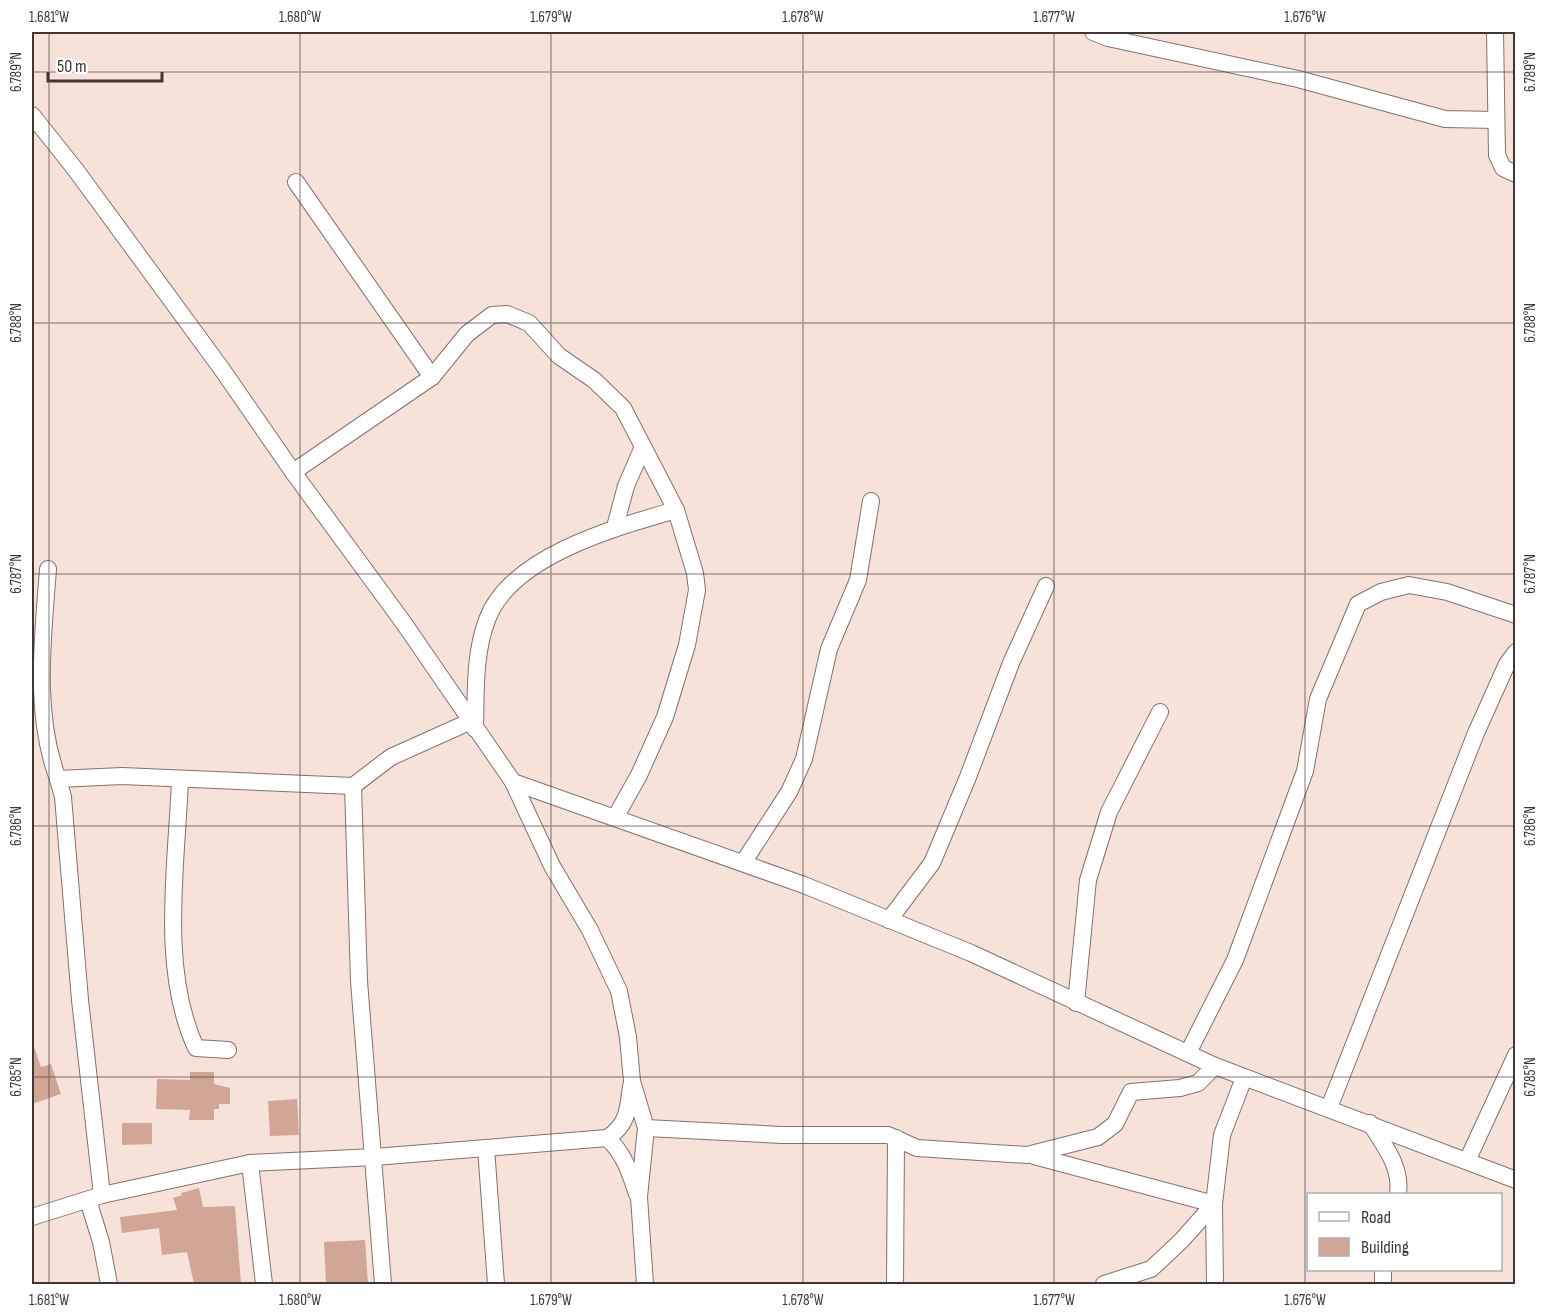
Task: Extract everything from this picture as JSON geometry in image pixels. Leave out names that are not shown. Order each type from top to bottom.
[{"type":"street","points":[[1093,32],[1119,40],[1298,79],[1445,119],[1496,120]]},
{"type":"street","points":[[1495,32],[1497,155],[1503,168],[1515,174]]},
{"type":"street","points":[[32,115],[82,178],[404,622],[513,782],[552,866],[590,930],[619,991],[628,1038],[632,1081],[646,1128],[639,1197],[645,1284]]},
{"type":"street","points":[[296,182],[432,377]]},
{"type":"street","points":[[293,472],[432,377],[467,334],[492,315],[507,314],[529,323],[559,356],[609,394],[623,408],[633,424],[642,449],[676,510],[695,573],[697,590],[687,645],[665,717],[639,775],[615,818]]},
{"type":"street","points":[[615,527],[626,486],[642,449]]},
{"type":"street","points":[[743,863],[789,792],[804,759],[829,649],[858,580],[871,501]]},
{"type":"street","points":[[472,725],[481,639],[496,601],[528,571],[551,555],[615,527],[676,510]]},
{"type":"street","points":[[48,569],[42,698],[47,742],[63,797],[95,1197],[109,1284]]},
{"type":"street","points":[[1188,1053],[1235,960],[1305,771],[1318,699],[1358,604],[1381,592],[1409,585],[1447,592],[1515,615]]},
{"type":"street","points":[[889,920],[932,862],[968,777],[1011,663],[1046,586]]},
{"type":"street","points":[[1329,1108],[1476,733],[1512,662]]},
{"type":"street","points":[[1076,1003],[1088,880],[1109,812],[1160,712]]},
{"type":"street","points":[[58,779],[122,776],[353,786],[391,757],[472,725]]},
{"type":"street","points":[[180,779],[174,912],[175,956],[186,1026],[196,1048],[228,1050]]},
{"type":"street","points":[[513,782],[743,863],[889,920],[971,953],[1215,1066],[1515,1180]]},
{"type":"street","points":[[353,786],[359,981],[384,1284]]},
{"type":"street","points":[[1467,1161],[1515,1055]]},
{"type":"street","points":[[1027,1155],[1098,1137],[1115,1124],[1131,1092],[1180,1088],[1198,1083],[1215,1066]]},
{"type":"street","points":[[1215,1284],[1214,1204],[1222,1134],[1244,1078]]},
{"type":"street","points":[[32,1217],[95,1197],[250,1163],[375,1157],[607,1138],[618,1131],[627,1118],[632,1081]]},
{"type":"street","points":[[1370,1123],[1393,1160],[1400,1183],[1398,1193]]},
{"type":"street","points":[[646,1128],[782,1134],[888,1134],[917,1148],[1027,1155],[1214,1204]]},
{"type":"street","points":[[607,1138],[617,1147],[626,1161],[639,1197]]},
{"type":"street","points":[[895,1284],[896,1138]]},
{"type":"street","points":[[486,1148],[496,1284]]},
{"type":"street","points":[[250,1163],[264,1284]]},
{"type":"street","points":[[1104,1284],[1151,1269],[1181,1241],[1214,1204]]},
{"type":"building","points":[[33,1044],[41,1067],[51,1064],[61,1094],[32,1104]]},
{"type":"building","points":[[190,1072],[214,1072],[214,1084],[230,1088],[230,1104],[219,1104],[219,1109],[214,1109],[214,1120],[189,1120],[190,1110],[156,1109],[157,1079],[190,1080]]},
{"type":"building","points":[[297,1099],[299,1135],[270,1136],[268,1101]]},
{"type":"building","points":[[122,1123],[152,1123],[152,1144],[122,1145]]},
{"type":"building","points":[[199,1188],[203,1207],[235,1206],[241,1284],[194,1284],[187,1252],[162,1255],[159,1228],[122,1233],[120,1217],[177,1210],[173,1198]]},
{"type":"building","points":[[365,1240],[368,1284],[326,1284],[324,1242]]}]
